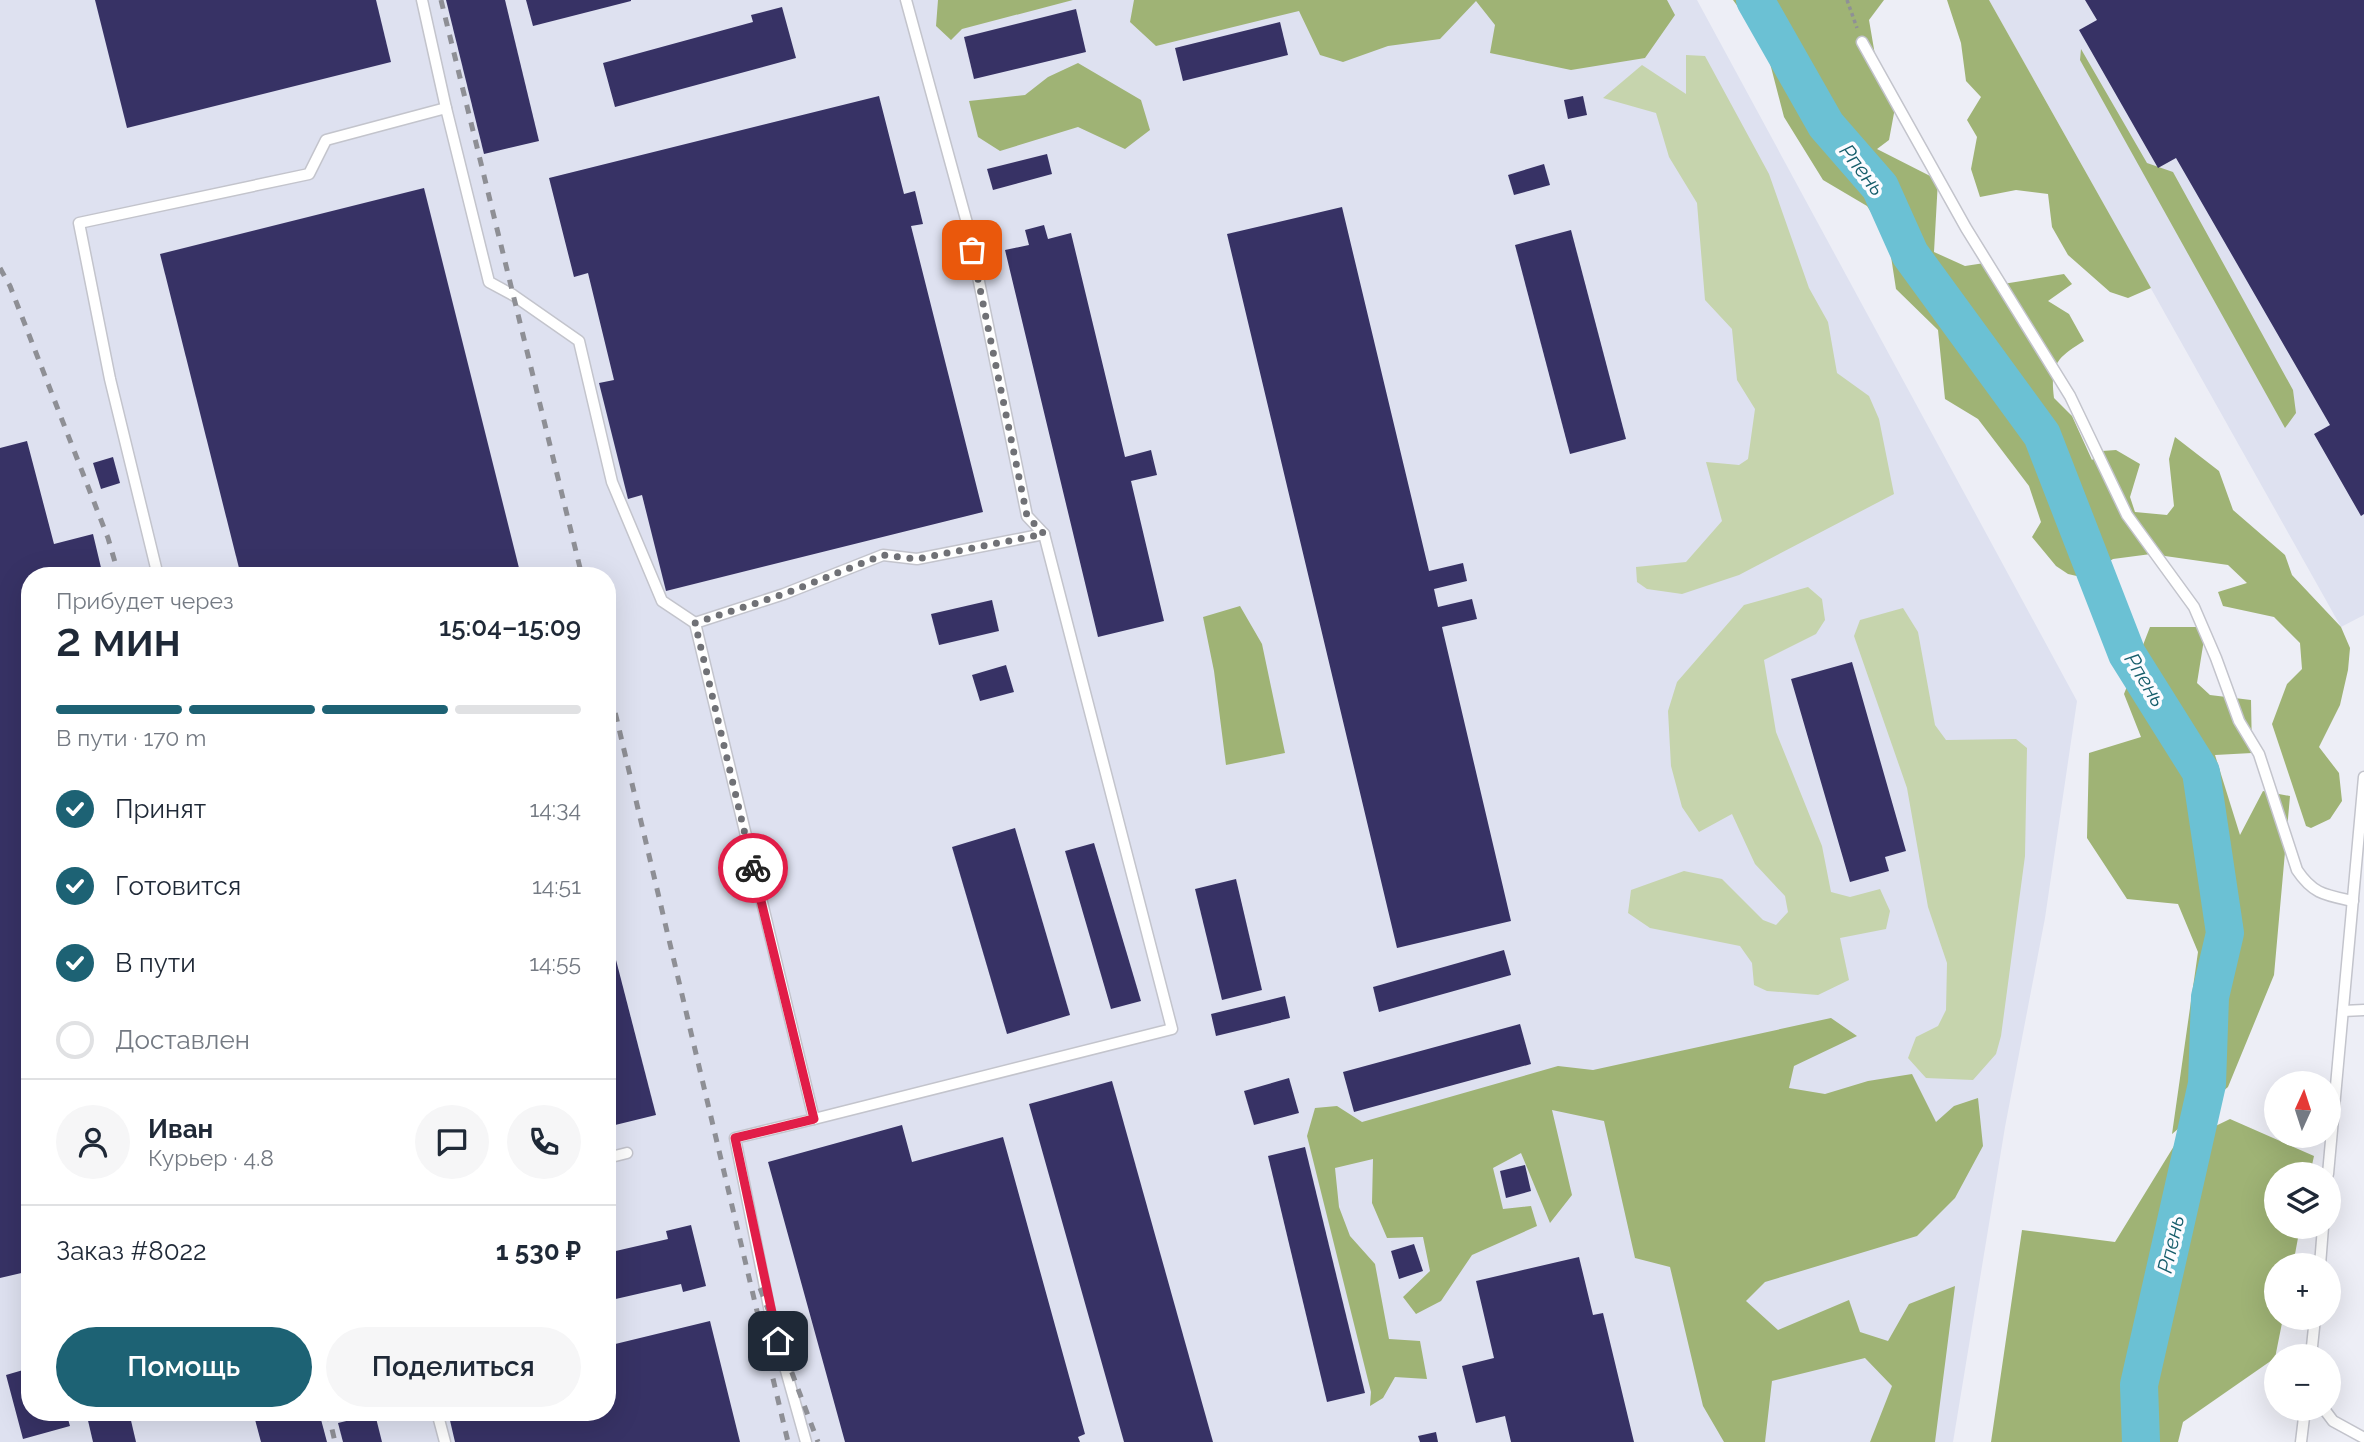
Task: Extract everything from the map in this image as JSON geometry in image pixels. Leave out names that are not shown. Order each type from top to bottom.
[{"type":"lane","points":[[422,0],[489,282],[513,295],[579,341],[612,482],[662,601],[695,623],[814,1119]]},
{"type":"lane","points":[[806,1442],[771,1317],[735,1138],[1172,1029],[1044,534],[1027,516],[967,223],[905,0]]},
{"type":"lane","points":[[1862,42],[1966,229],[2070,396],[2127,515],[2194,607],[2239,721],[2259,754],[2297,870],[2319,894],[2353,901]]},
{"type":"lane","points":[[156,567],[110,379],[79,223],[309,174],[326,140],[446,108]]},
{"type":"lane","points":[[695,623],[784,594],[883,555],[917,559],[1044,534]]},
{"type":"lane","points":[[2329,1162],[2364,777]]},
{"type":"lane","points":[[2343,1011],[2364,1010]]},
{"type":"lane","points":[[616,1156],[627,1153]]},
{"type":"lane","points":[[439,1421],[444,1442]]},
{"type":"lane","points":[[2301,1442],[2304,1421]]},
{"type":"lane","points":[[2333,1421],[2364,1438]]},
{"type":"path","points":[[1847,0],[1862,42]]},
{"type":"shaded area","points":[[0,0],[1697,0],[2077,701],[2045,918],[2005,1127],[1953,1442],[0,1442]]},
{"type":"shaded area","points":[[1989,0],[2364,0],[2364,615],[2341,627]]},
{"type":"green space","points":[[938,0],[1073,0],[962,29],[951,40],[936,26]]},
{"type":"green space","points":[[1134,0],[1667,0],[1675,15],[1645,58],[1571,70],[1490,53],[1495,25],[1476,1],[1440,39],[1388,46],[1343,62],[1320,55],[1299,11],[1156,46],[1130,22]]},
{"type":"green space","points":[[1733,0],[1884,0],[1869,20],[1875,55],[1897,97],[1889,140],[1877,149],[1938,180],[1934,252],[1965,266],[1991,262],[2003,284],[2064,274],[2072,284],[2048,301],[2069,314],[2084,341],[2067,352],[2057,364],[2053,378],[2054,398],[2072,416],[2092,460],[2102,451],[2116,450],[2140,464],[2130,497],[2135,512],[2167,515],[2174,506],[2169,459],[2175,437],[2219,471],[2233,510],[2285,555],[2292,575],[2341,627],[2350,648],[2348,670],[2340,705],[2319,747],[2339,773],[2342,801],[2330,819],[2311,828],[2306,826],[2272,724],[2287,684],[2302,669],[2300,643],[2274,617],[2223,606],[2218,592],[2247,583],[2228,565],[2151,554],[2113,559],[2081,577],[2068,574],[2056,566],[2032,537],[2041,522],[2029,486],[1978,419],[1945,399],[1938,330],[1896,289],[1888,237],[1867,206],[1823,180],[1784,117],[1765,44]]},
{"type":"green space","points":[[1947,0],[1989,0],[2151,288],[2128,298],[2110,292],[2068,255],[2052,227],[2048,194],[2016,190],[1980,197],[1971,169],[1977,137],[1967,120],[1981,97],[1966,81],[1961,43]]},
{"type":"green space","points":[[2081,49],[2147,163],[2173,172],[2293,390],[2296,413],[2285,428],[2080,60]]},
{"type":"green space","points":[[1686,55],[1705,56],[1769,174],[1809,288],[1828,322],[1837,373],[1869,396],[1879,419],[1894,494],[1739,575],[1682,594],[1647,589],[1637,582],[1636,567],[1686,562],[1722,521],[1706,462],[1739,465],[1748,459],[1755,409],[1737,380],[1732,329],[1705,300],[1697,203],[1669,157],[1656,113],[1603,98],[1642,65],[1686,94]]},
{"type":"green space","points":[[1078,63],[1141,100],[1150,130],[1125,149],[1078,127],[1000,151],[978,137],[969,101],[1025,95],[1048,77]]},
{"type":"green space","points":[[1808,587],[1822,599],[1825,620],[1816,634],[1764,660],[1776,732],[1822,846],[1831,892],[1850,897],[1880,889],[1890,911],[1886,929],[1840,938],[1849,980],[1818,995],[1767,991],[1754,985],[1752,963],[1740,946],[1650,928],[1628,913],[1631,890],[1684,871],[1722,879],[1763,920],[1776,925],[1788,912],[1785,896],[1755,864],[1732,814],[1699,832],[1682,807],[1671,766],[1668,711],[1677,682],[1744,605]]},
{"type":"green space","points":[[1240,606],[1262,644],[1285,753],[1226,765],[1214,671],[1203,617]]},
{"type":"green space","points":[[1903,608],[1918,632],[1935,725],[1946,740],[2016,739],[2027,748],[2025,856],[2001,1036],[1996,1054],[1973,1080],[1926,1078],[1908,1058],[1916,1037],[1938,1026],[1946,1010],[1947,963],[1928,907],[1907,788],[1854,636],[1860,620]]},
{"type":"green space","points":[[2150,627],[2206,627],[2197,683],[2210,695],[2251,700],[2252,753],[2215,755],[2240,835],[2263,791],[2290,796],[2274,975],[2228,1087],[2172,1134],[2198,952],[2178,904],[2127,899],[2087,838],[2089,753],[2141,737],[2124,694]]},
{"type":"green space","points":[[1831,1018],[1857,1036],[1794,1066],[1789,1088],[1825,1094],[1868,1081],[1912,1074],[1936,1122],[1954,1106],[1978,1098],[1983,1146],[1955,1198],[1917,1236],[1765,1282],[1746,1301],[1778,1330],[1849,1300],[1860,1332],[1888,1341],[1909,1304],[1955,1286],[1935,1442],[1870,1442],[1892,1386],[1865,1358],[1772,1381],[1765,1442],[1724,1442],[1703,1406],[1670,1267],[1635,1258],[1604,1121],[1552,1110],[1572,1195],[1550,1223],[1521,1153],[1493,1168],[1503,1209],[1531,1206],[1537,1226],[1472,1255],[1441,1301],[1416,1314],[1403,1297],[1430,1271],[1423,1237],[1387,1238],[1372,1203],[1373,1159],[1335,1168],[1339,1207],[1350,1236],[1375,1264],[1389,1339],[1420,1341],[1427,1379],[1395,1377],[1383,1398],[1370,1406],[1371,1392],[1307,1136],[1315,1108],[1337,1106],[1362,1122],[1558,1066],[1593,1070]]},
{"type":"green space","points":[[2230,1119],[2264,1134],[2264,1148],[2296,1148],[2314,1156],[2313,1162],[2264,1162],[2264,1239],[2298,1239],[2295,1253],[2264,1253],[2264,1330],[2281,1330],[2278,1344],[2264,1344],[2264,1366],[2183,1422],[2178,1442],[1991,1442],[2022,1230],[2115,1242],[2174,1146]]},
{"type":"building","points":[[95,0],[376,0],[391,62],[127,128]]},
{"type":"building","points":[[446,0],[505,0],[539,141],[484,154]]},
{"type":"building","points":[[526,0],[631,0],[631,1],[533,26]]},
{"type":"building","points":[[2085,0],[2364,0],[2364,514],[2361,516],[2314,434],[2330,425],[2176,158],[2158,168],[2079,30],[2097,20]]},
{"type":"building","points":[[782,7],[796,58],[615,107],[603,63],[753,22],[751,15]]},
{"type":"building","points":[[1076,9],[1086,52],[974,79],[964,37]]},
{"type":"building","points":[[1280,22],[1288,55],[1183,81],[1175,48]]},
{"type":"building","points":[[879,96],[904,194],[915,191],[923,224],[911,226],[983,512],[666,591],[642,495],[628,499],[599,383],[614,380],[588,273],[574,277],[549,178]]},
{"type":"building","points":[[1583,96],[1587,115],[1568,119],[1564,100]]},
{"type":"building","points":[[1047,154],[1052,174],[993,190],[987,169]]},
{"type":"building","points":[[1544,164],[1550,185],[1514,195],[1508,175]]},
{"type":"building","points":[[424,188],[519,567],[239,567],[160,254]]},
{"type":"building","points":[[1342,207],[1429,571],[1463,563],[1467,581],[1434,589],[1438,607],[1472,599],[1477,619],[1442,627],[1511,921],[1397,948],[1227,234]]},
{"type":"building","points":[[1044,225],[1048,239],[1071,233],[1125,457],[1151,450],[1157,475],[1131,481],[1164,621],[1098,637],[1005,250],[1029,245],[1025,230]]},
{"type":"building","points":[[1571,230],[1626,439],[1570,454],[1515,245]]},
{"type":"building","points":[[27,441],[54,544],[93,534],[101,567],[21,567],[21,1273],[0,1278],[0,448]]},
{"type":"building","points":[[113,457],[120,483],[101,489],[93,463]]},
{"type":"building","points":[[992,600],[999,631],[939,645],[931,614]]},
{"type":"building","points":[[1852,662],[1906,851],[1885,857],[1889,871],[1850,882],[1791,679]]},
{"type":"building","points":[[1006,665],[1014,692],[980,701],[972,675]]},
{"type":"building","points":[[1015,828],[1070,1015],[1007,1034],[952,847]]},
{"type":"building","points":[[1094,843],[1141,1001],[1111,1009],[1065,851]]},
{"type":"building","points":[[1236,879],[1262,990],[1222,1000],[1195,889]]},
{"type":"building","points":[[1504,950],[1511,975],[1379,1012],[1373,987]]},
{"type":"building","points":[[616,960],[656,1115],[616,1125]]},
{"type":"building","points":[[1285,996],[1290,1018],[1216,1036],[1211,1014]]},
{"type":"building","points":[[1520,1024],[1531,1064],[1354,1112],[1343,1072]]},
{"type":"building","points":[[1289,1078],[1299,1113],[1254,1125],[1244,1091]]},
{"type":"building","points":[[1112,1081],[1213,1442],[1124,1442],[1029,1104]]},
{"type":"building","points":[[902,1125],[912,1162],[1003,1137],[1085,1434],[1078,1437],[1080,1442],[845,1442],[768,1162]]},
{"type":"building","points":[[1305,1147],[1365,1393],[1327,1402],[1268,1156]]},
{"type":"building","points":[[1525,1165],[1531,1191],[1506,1198],[1500,1171]]},
{"type":"building","points":[[691,1225],[706,1286],[683,1292],[681,1284],[616,1299],[616,1251],[668,1239],[666,1231]]},
{"type":"building","points":[[1414,1244],[1423,1271],[1399,1279],[1391,1251]]},
{"type":"building","points":[[1579,1257],[1593,1315],[1603,1313],[1634,1442],[1511,1442],[1505,1416],[1476,1423],[1462,1366],[1494,1358],[1476,1281]]},
{"type":"building","points":[[710,1321],[740,1442],[455,1442],[450,1421],[616,1421],[616,1344]]},
{"type":"building","points":[[21,1371],[21,1421],[69,1421],[70,1426],[23,1439],[6,1375]]},
{"type":"building","points":[[88,1421],[131,1421],[136,1442],[93,1442]]},
{"type":"building","points":[[255,1421],[321,1421],[327,1442],[261,1442]]},
{"type":"building","points":[[377,1421],[382,1442],[343,1442],[338,1423]]},
{"type":"building","points":[[1436,1432],[1438,1442],[1420,1442],[1418,1436]]},
{"type":"waterway","name":"Рпень","points":[[1755,0],[1826,125],[1880,187],[1910,254],[2042,435],[2127,654],[2201,772],[2225,933],[2210,997],[2207,1084],[2139,1385],[2141,1442]]},
{"type":"railway","points":[[441,0],[580,567]]},
{"type":"railway","points":[[0,268],[10,286],[108,538],[116,567]]},
{"type":"railway","points":[[616,716],[788,1442]]},
{"type":"railway","points":[[760,1288],[818,1442]]},
{"type":"railway","points":[[330,1421],[335,1442]]},
{"type":"way so far","points":[[753,868],[695,623],[784,594],[883,555],[917,559],[1044,534],[1027,516],[972,250]]},
{"type":"route","points":[[753,868],[814,1119],[735,1138],[778,1341]]}]
